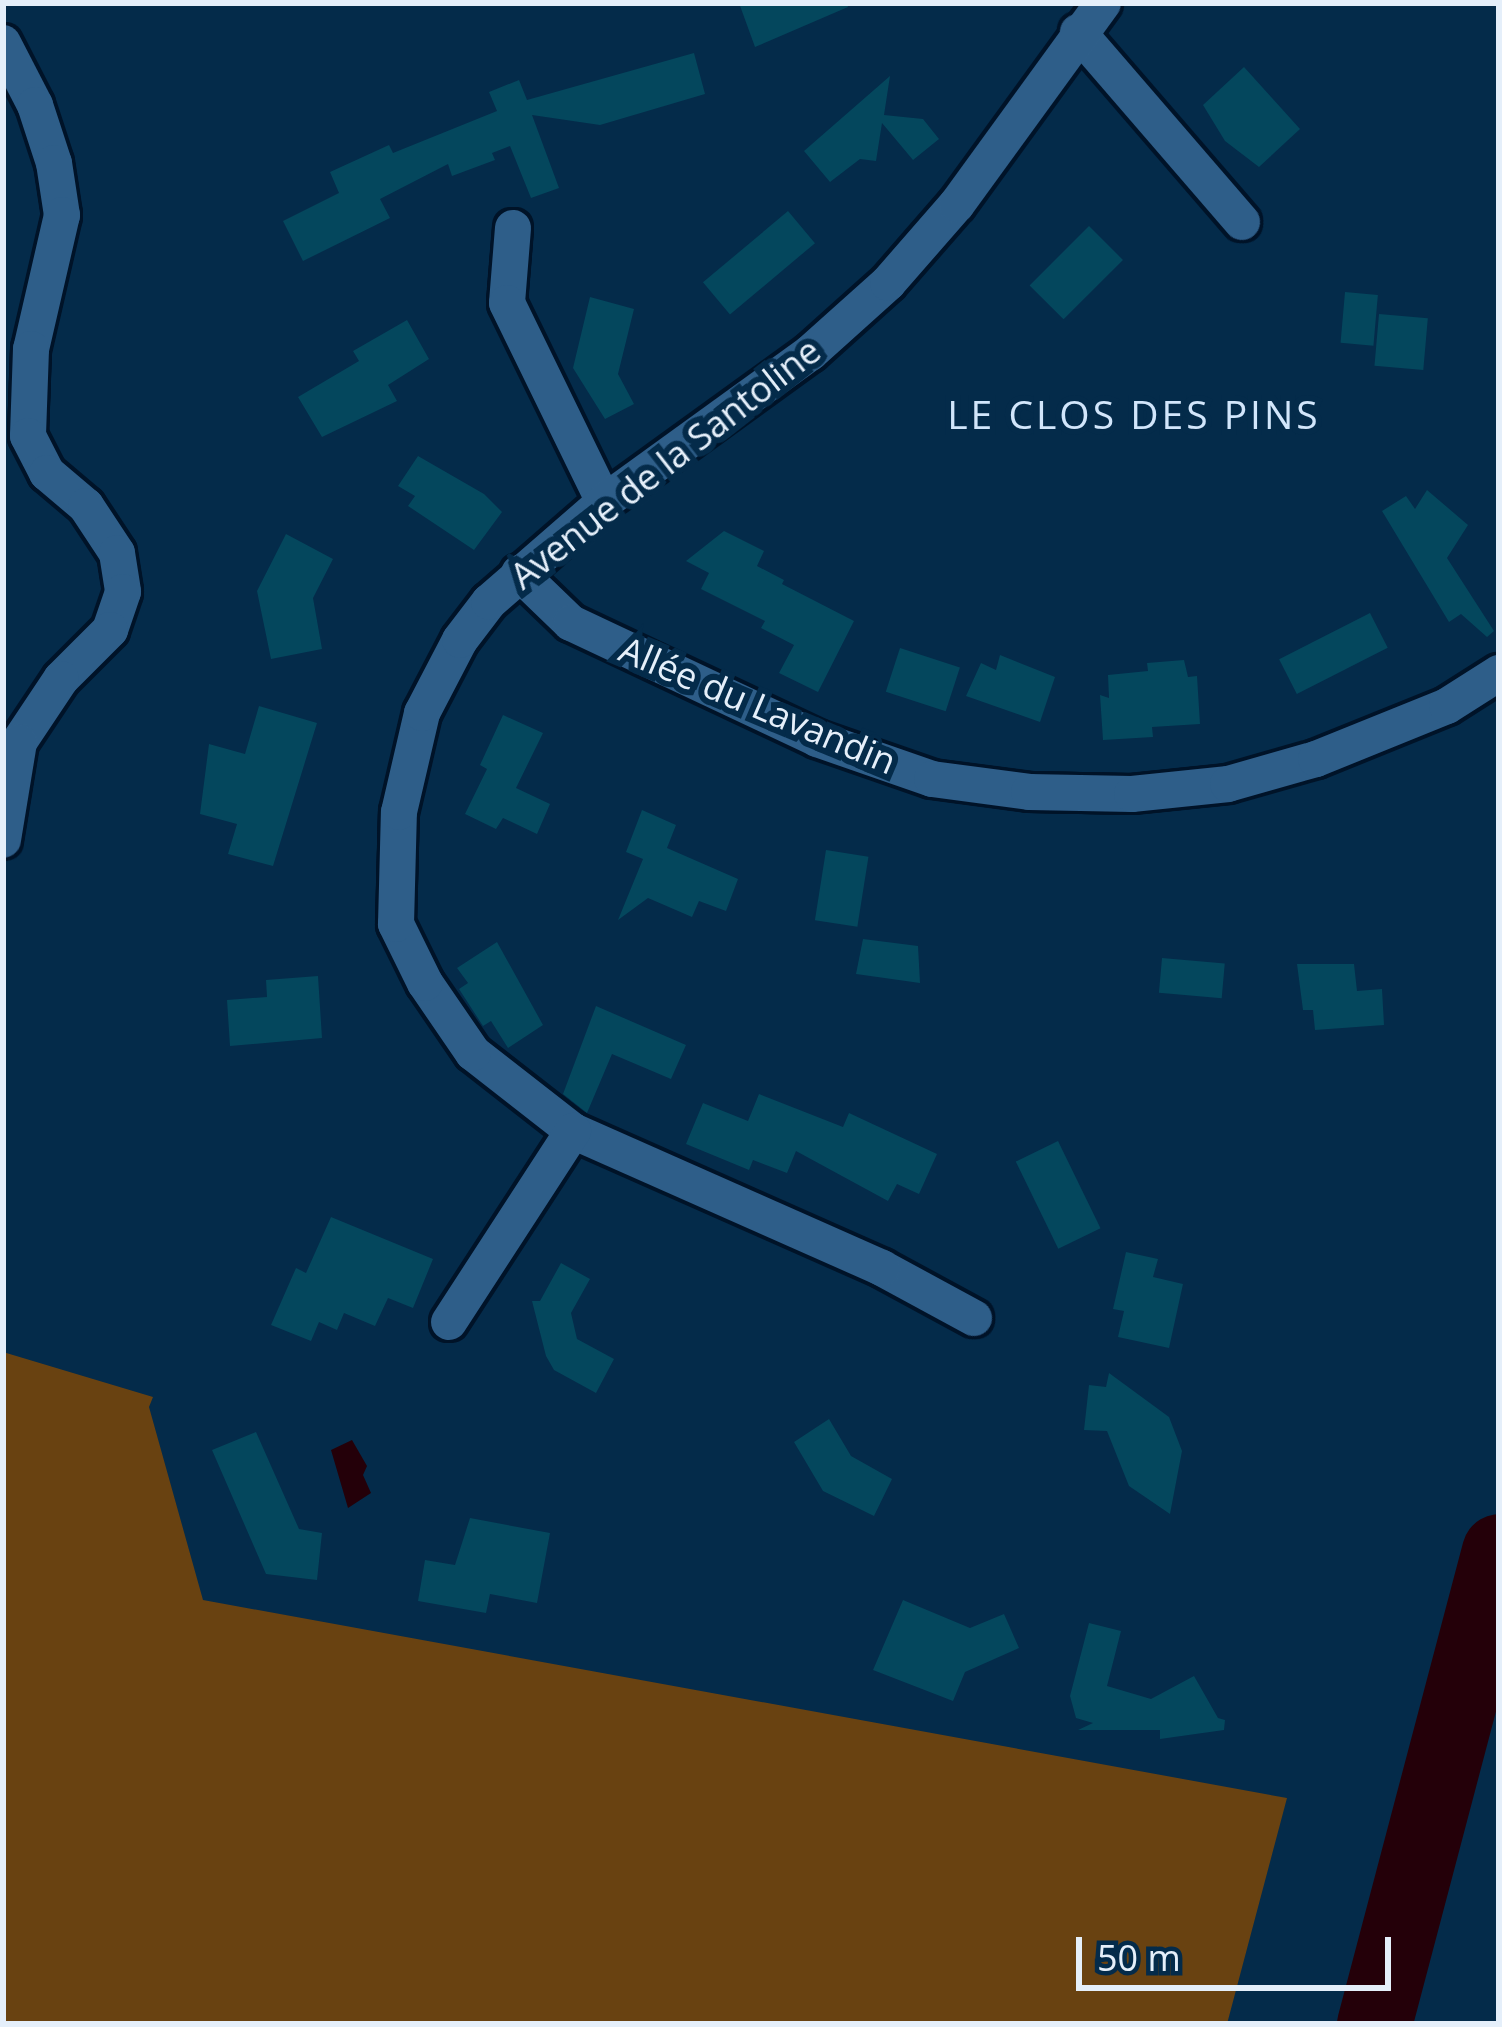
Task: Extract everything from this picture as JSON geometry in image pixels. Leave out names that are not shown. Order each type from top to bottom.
[{"type":"street","name":"Avenue de la Santoline","points":[[974,1318],[882,1268],[573,1130],[473,1053],[425,983],[396,924],[399,812],[422,713],[460,640],[519,573],[604,502],[810,352],[888,283],[957,204],[1103,3]]},
{"type":"street","points":[[1078,32],[1242,222]]},
{"type":"street","points":[[3,43],[35,105],[54,163],[62,215],[31,349],[28,436],[47,473],[86,506],[117,553],[123,592],[110,630],[61,679],[19,742],[3,839]]},
{"type":"street","points":[[513,228],[507,303],[604,502]]},
{"type":"street","name":"Allée du Lavandin","points":[[519,573],[571,623],[818,739],[932,778],[1029,792],[1132,794],[1228,784],[1316,760],[1447,706],[1499,673]]},
{"type":"street","points":[[449,1322],[573,1130]]},
{"type":"shaded area","points":[[3,1352],[153,1397],[149,1407],[203,1600],[1287,1798],[1227,2024],[3,2024]]},
{"type":"shaded area","points":[[352,1440],[367,1466],[363,1475],[371,1493],[348,1508],[331,1450]]},
{"type":"building","points":[[739,3],[847,3],[848,7],[755,47]]},
{"type":"building","points":[[694,53],[705,94],[600,125],[532,115],[559,188],[531,198],[510,146],[492,153],[495,160],[452,176],[448,164],[380,199],[390,218],[303,261],[283,221],[339,193],[330,172],[389,145],[393,153],[497,111],[489,92],[519,80],[527,100]]},
{"type":"building","points":[[1244,67],[1300,129],[1259,167],[1225,141],[1203,105]]},
{"type":"building","points":[[890,76],[884,115],[923,119],[939,139],[913,160],[882,123],[876,161],[860,159],[830,182],[804,151]]},
{"type":"building","points":[[788,211],[815,243],[730,315],[703,282]]},
{"type":"building","points":[[1089,226],[1123,260],[1064,319],[1030,285]]},
{"type":"building","points":[[1345,292],[1378,295],[1373,346],[1341,343]]},
{"type":"building","points":[[590,297],[634,309],[618,374],[634,404],[605,419],[573,368]]},
{"type":"building","points":[[1379,314],[1428,318],[1423,370],[1374,366]]},
{"type":"building","points":[[407,320],[429,359],[388,385],[397,401],[322,437],[298,397],[359,361],[353,351]]},
{"type":"building","points":[[418,456],[484,494],[502,512],[474,550],[408,506],[415,496],[398,486]]},
{"type":"building","points":[[1427,490],[1468,525],[1447,558],[1494,631],[1487,637],[1461,614],[1449,622],[1382,511],[1406,496],[1415,509]]},
{"type":"building","points":[[724,531],[764,551],[757,566],[784,580],[782,584],[854,621],[818,692],[779,673],[794,645],[761,628],[765,621],[701,589],[709,573],[686,561]]},
{"type":"building","points":[[286,534],[333,559],[313,598],[322,649],[271,659],[257,591]]},
{"type":"building","points":[[1370,613],[1388,648],[1297,694],[1279,659]]},
{"type":"building","points":[[900,648],[960,667],[946,711],[886,692]]},
{"type":"building","points":[[1000,655],[1055,677],[1040,722],[966,696],[981,663],[996,670]]},
{"type":"building","points":[[1184,660],[1188,677],[1197,676],[1200,724],[1152,727],[1153,737],[1103,740],[1100,695],[1109,698],[1108,675],[1148,671],[1147,663]]},
{"type":"building","points":[[259,706],[317,723],[273,866],[228,854],[237,824],[200,814],[209,744],[245,754]]},
{"type":"building","points":[[503,715],[543,733],[516,788],[550,804],[537,834],[503,818],[496,829],[465,814],[487,769],[480,765]]},
{"type":"building","points":[[642,810],[676,825],[667,848],[738,879],[726,911],[699,901],[692,917],[648,898],[618,920],[643,859],[626,852]]},
{"type":"building","points":[[826,850],[868,857],[857,927],[815,920]]},
{"type":"building","points":[[863,939],[918,946],[920,983],[856,974]]},
{"type":"building","points":[[497,942],[543,1025],[508,1048],[491,1021],[483,1026],[459,989],[468,983],[457,968]]},
{"type":"building","points":[[1162,958],[1225,963],[1222,998],[1159,993]]},
{"type":"building","points":[[1297,964],[1354,964],[1357,991],[1382,989],[1384,1025],[1315,1030],[1313,1010],[1303,1010]]},
{"type":"building","points":[[318,976],[322,1038],[230,1046],[227,1000],[267,997],[266,980]]},
{"type":"building","points":[[596,1006],[686,1045],[671,1079],[612,1054],[587,1113],[563,1094]]},
{"type":"building","points":[[759,1094],[843,1127],[849,1113],[937,1154],[919,1194],[897,1184],[888,1201],[796,1151],[787,1173],[753,1160],[749,1170],[686,1144],[703,1103],[748,1121]]},
{"type":"building","points":[[1058,1141],[1101,1228],[1058,1249],[1016,1162]]},
{"type":"building","points":[[331,1217],[433,1259],[413,1308],[388,1298],[375,1326],[344,1313],[337,1330],[319,1322],[311,1341],[271,1325],[296,1268],[306,1273]]},
{"type":"building","points":[[1126,1252],[1158,1259],[1153,1277],[1183,1284],[1169,1348],[1118,1337],[1124,1311],[1113,1309]]},
{"type":"building","points":[[561,1263],[590,1279],[571,1313],[577,1339],[614,1359],[596,1393],[554,1370],[546,1356],[532,1301],[540,1301]]},
{"type":"building","points":[[1109,1373],[1169,1417],[1182,1451],[1170,1514],[1129,1486],[1107,1431],[1084,1430],[1089,1385],[1106,1387]]},
{"type":"building","points":[[829,1419],[851,1456],[892,1479],[874,1516],[823,1491],[794,1442]]},
{"type":"building","points":[[256,1432],[299,1529],[322,1533],[317,1580],[266,1574],[212,1450]]},
{"type":"building","points":[[470,1518],[550,1533],[537,1603],[490,1594],[486,1613],[418,1601],[425,1560],[455,1565]]},
{"type":"building","points":[[903,1600],[970,1628],[1004,1614],[1019,1648],[965,1672],[953,1701],[873,1670]]},
{"type":"building","points":[[1089,1623],[1121,1631],[1107,1686],[1151,1699],[1194,1676],[1218,1718],[1225,1720],[1224,1730],[1160,1739],[1160,1730],[1078,1730],[1093,1723],[1076,1718],[1070,1696]]},
{"type":"waterway","points":[[1374,2024],[1499,1551]]},
{"type":"district","name":"LE CLOS DES PINS","points":[[1134,414]]}]
